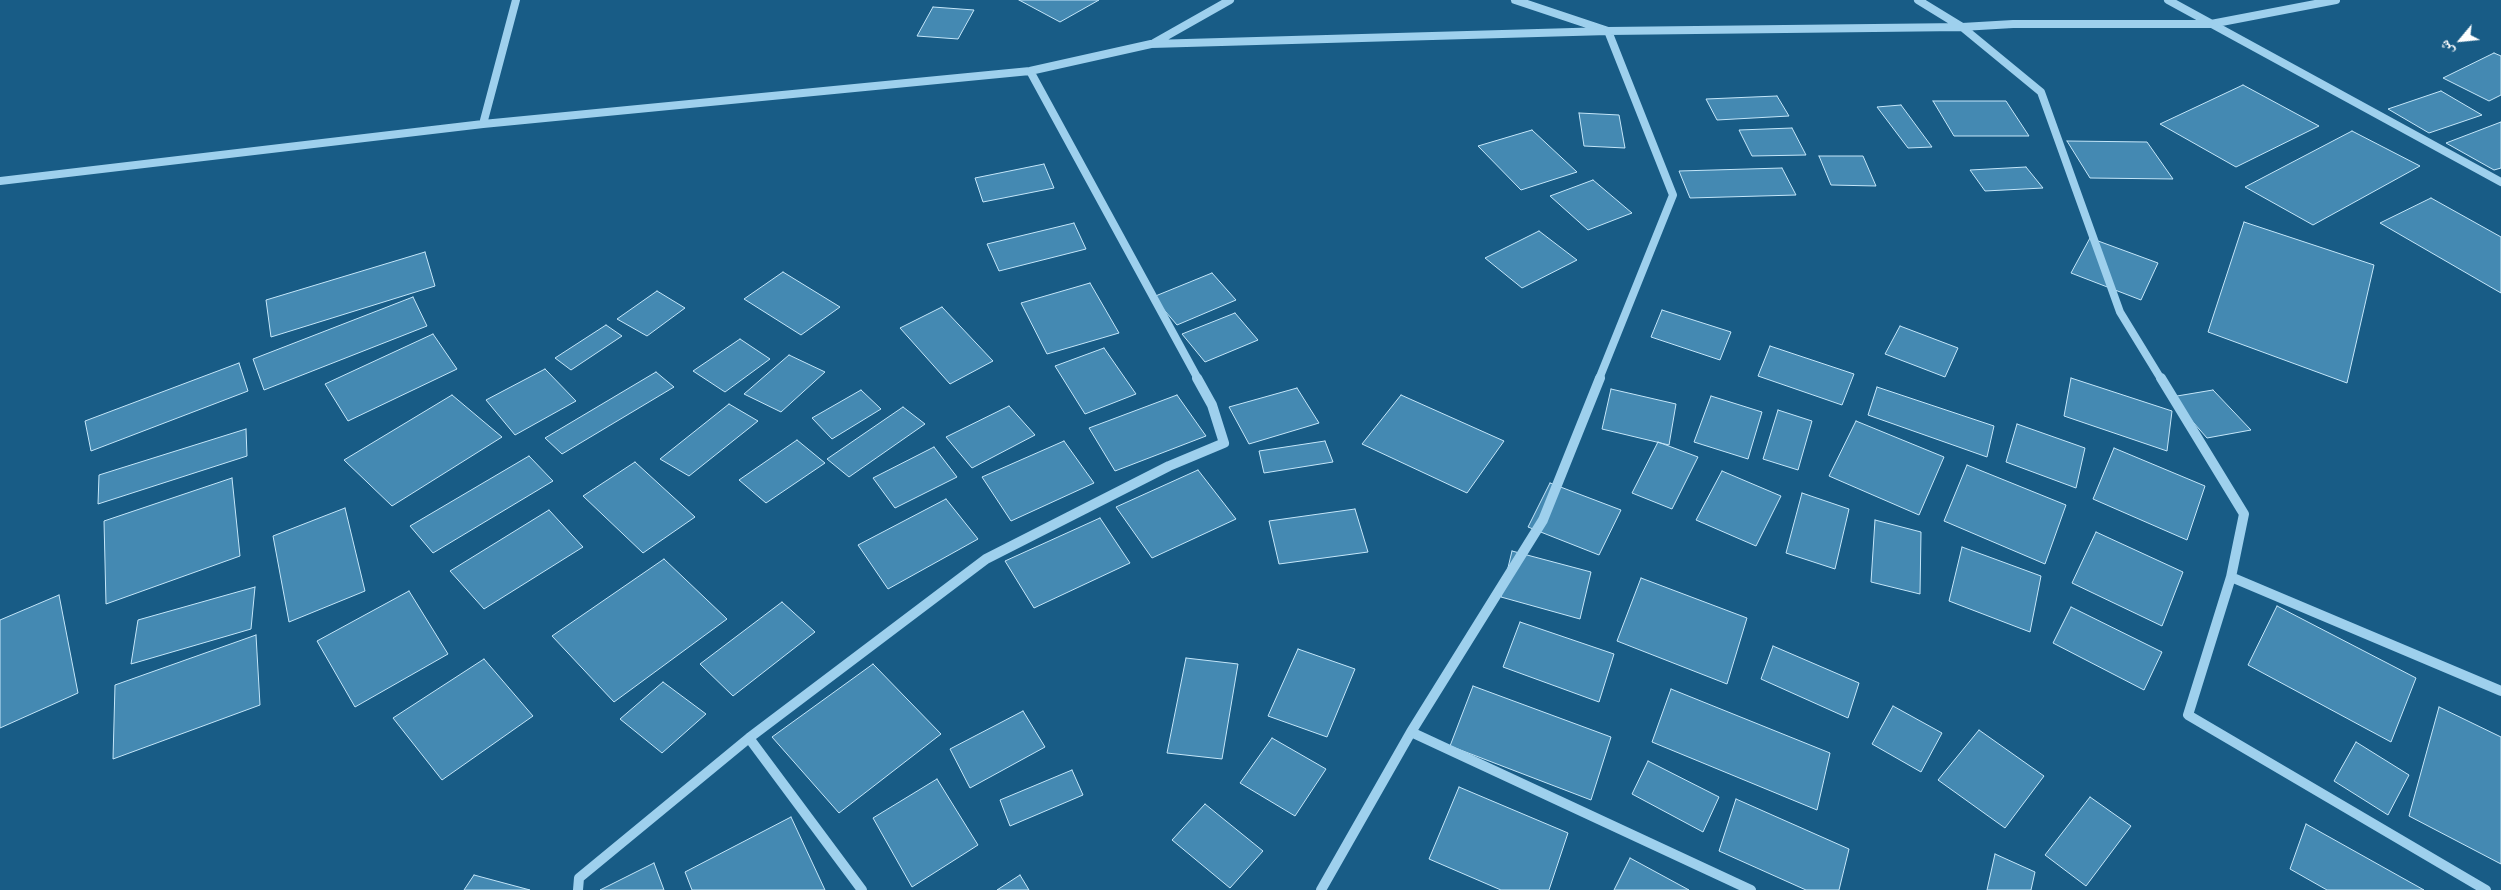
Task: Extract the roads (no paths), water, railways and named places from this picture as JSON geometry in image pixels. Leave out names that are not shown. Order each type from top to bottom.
[{"type":"street","points":[[483,124],[516,0]]},
{"type":"street","points":[[1151,44],[1230,0]]},
{"type":"street","points":[[1515,0],[1608,30]]},
{"type":"street","points":[[1918,0],[1962,27],[2041,92],[2120,312],[2244,514],[2231,577],[2188,714],[2486,890]]},
{"type":"street","points":[[2168,0],[2501,182]]},
{"type":"street","points":[[0,181],[483,124],[1030,71],[1151,44],[1608,30],[1962,27],[2013,24],[2211,24],[2336,0]]},
{"type":"street","points":[[1321,890],[1412,732],[1543,520],[1673,195],[1608,30]]},
{"type":"street","points":[[578,890],[579,878],[749,738],[986,559],[1169,466],[1224,444],[1212,404],[1030,71]]},
{"type":"street","points":[[2231,577],[2501,692]]},
{"type":"street","points":[[1412,732],[1751,890]]},
{"type":"street","points":[[749,738],[862,890]]}]
